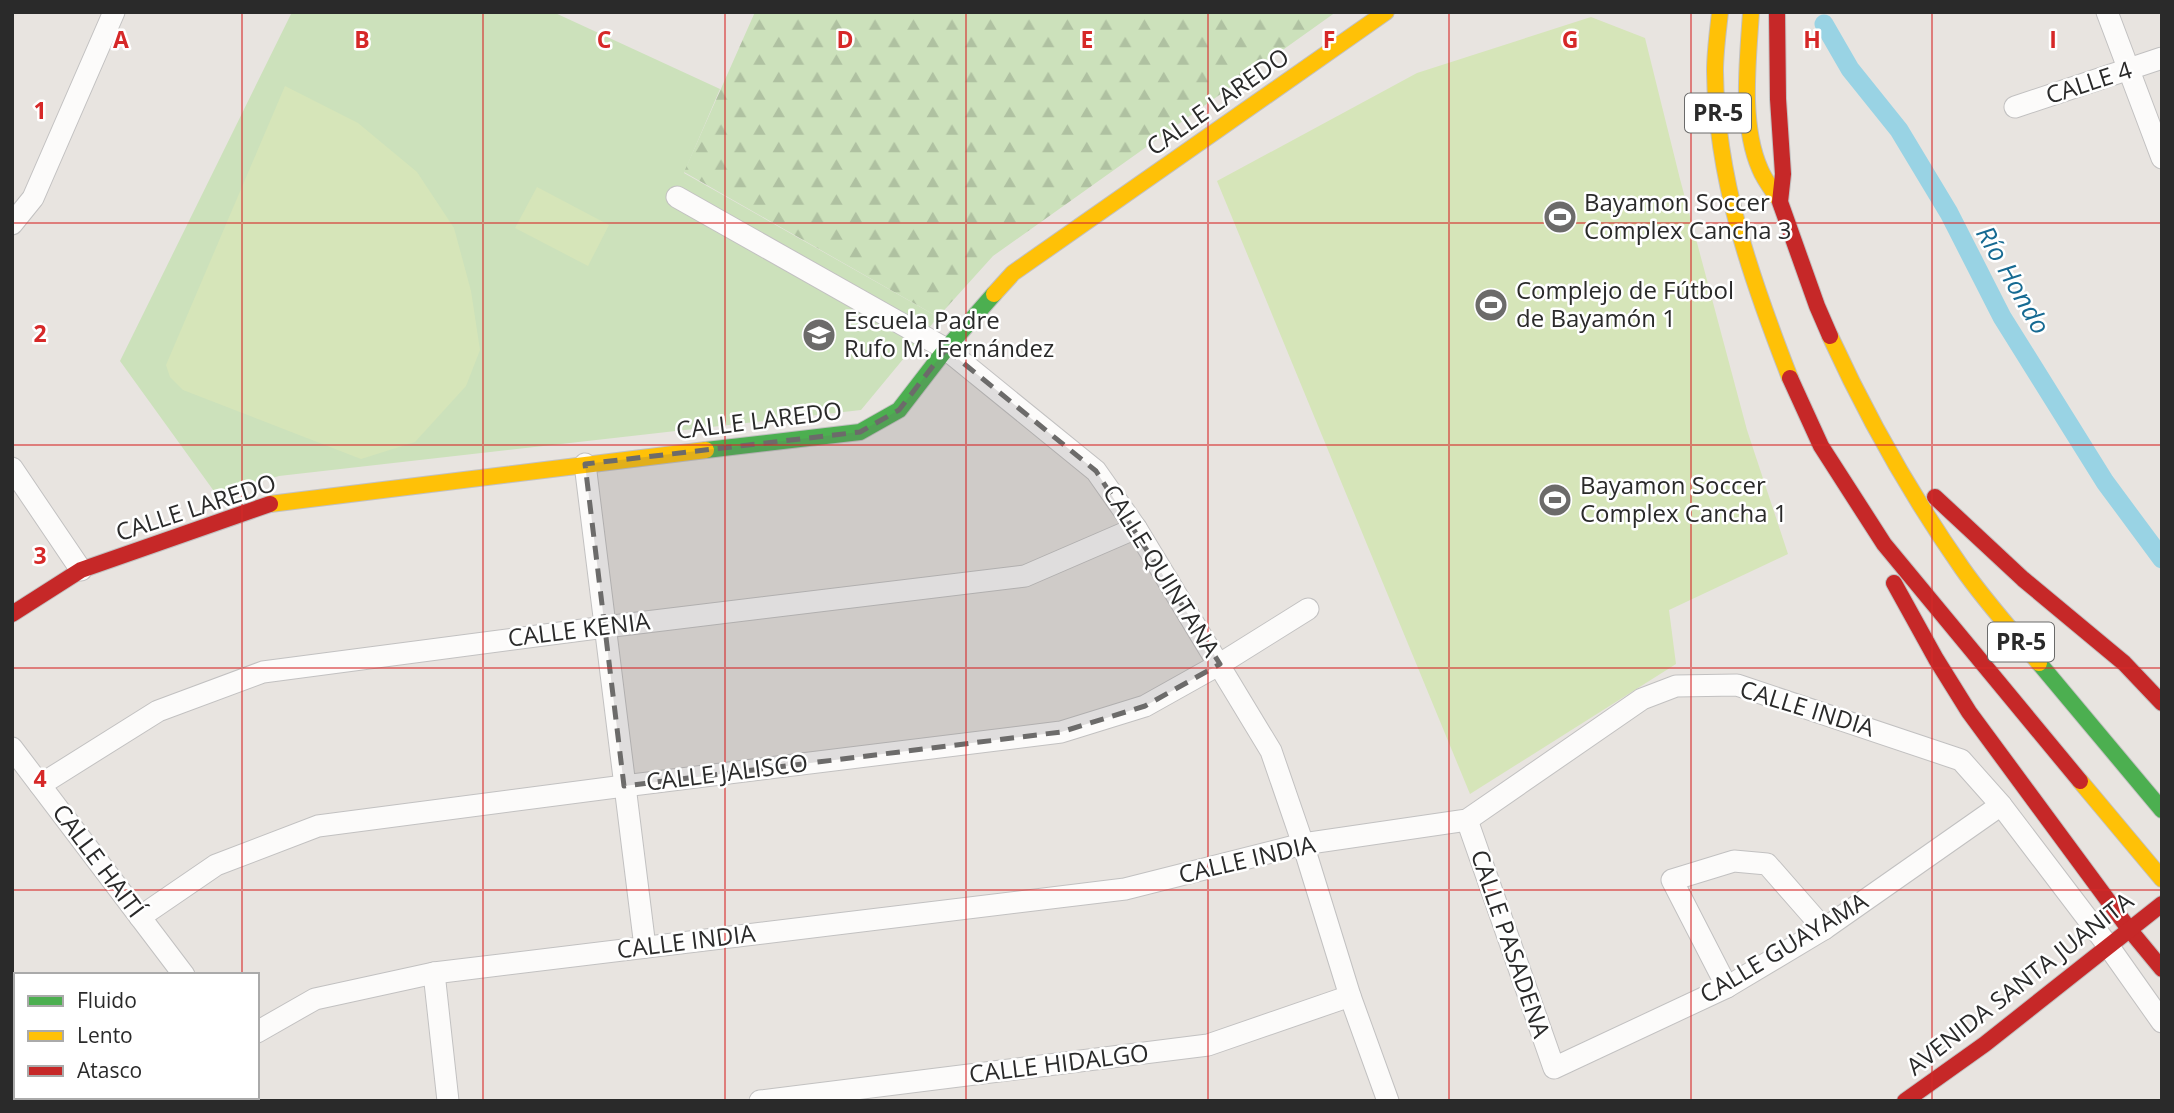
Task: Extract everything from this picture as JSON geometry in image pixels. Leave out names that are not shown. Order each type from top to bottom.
[{"type":"main road","name":"CALLE LAREDO","points":[[12,614],[80,570],[274,503],[860,432],[899,410],[946,349],[1013,273],[1386,12]]},
{"type":"main road","points":[[1370,24],[1403,12]]},
{"type":"main road","name":"PR-5","points":[[1720,12],[1715,69],[1718,121],[1733,213],[1759,299],[1797,397],[1821,446],[1884,544],[2162,879]]},
{"type":"main road","points":[[1751,12],[1747,72],[1753,142],[1758,166],[1780,202]]},
{"type":"main road","name":"PR-5","points":[[1777,12],[1778,99],[1783,174],[1780,202],[1817,306],[1856,393],[1899,471],[1962,568],[2159,807]]},
{"type":"main road","points":[[1704,22],[1715,69]]},
{"type":"main road","points":[[1899,471],[1939,501],[2013,571],[2107,648],[2162,703]]},
{"type":"main road","points":[[1884,544],[1892,580],[1936,659],[2010,769],[2162,969]]},
{"type":"main road","name":"AVENIDA SANTA JUANITA","points":[[1905,1101],[1985,1044],[2162,904]]},
{"type":"street","points":[[12,224],[33,198],[114,12]]},
{"type":"street","points":[[2107,12],[2162,158]]},
{"type":"street","name":"CALLE 4","points":[[2015,107],[2162,58]]},
{"type":"street","name":"CALLE QUINTANA","points":[[677,197],[946,349],[1096,471],[1136,528],[1270,751],[1303,845],[1350,996],[1388,1101]]},
{"type":"street","points":[[585,464],[645,947]]},
{"type":"street","points":[[12,468],[80,570]]},
{"type":"street","name":"CALLE KENIA","points":[[40,785],[158,711],[263,673],[605,627],[1025,576],[1136,528]]},
{"type":"street","name":"CALLE JALISCO","points":[[140,917],[216,864],[318,826],[1061,732],[1144,706],[1220,664],[1308,609]]},
{"type":"street","name":"CALLE INDIA","points":[[259,1031],[315,999],[434,973],[1125,889],[1303,845],[1467,820],[1642,699],[1676,686],[1737,685],[1961,760],[2001,805],[2162,1021]]},
{"type":"street","name":"CALLE HAITÍ","points":[[12,748],[182,973]]},
{"type":"street","name":"CALLE GUAYAMA","points":[[1554,1068],[1727,987],[1824,929],[2001,805]]},
{"type":"street","name":"CALLE PASADENA","points":[[1467,820],[1554,1068]]},
{"type":"street","points":[[1727,987],[1672,880],[1734,861],[1767,864],[1824,929]]},
{"type":"street","points":[[434,973],[448,1101]]},
{"type":"street","name":"CALLE HIDALGO","points":[[760,1101],[1208,1045],[1350,996]]},
{"type":"highlighted area","points":[[946,349],[1096,471],[1220,664],[1145,706],[1061,732],[624,786],[585,464],[860,432],[899,410]]},
{"type":"green space","points":[[292,12],[553,12],[720,89],[684,173],[938,317],[861,410],[279,476],[216,494],[120,361]]},
{"type":"green space","points":[[755,12],[1336,12],[993,256],[938,317],[684,172]]},
{"type":"green space","name":"Complejo de Fútbol de Bayamón 1","points":[[1591,17],[1645,38],[1747,430],[1788,554],[1669,610],[1676,664],[1470,794],[1217,181],[1417,73]]},
{"type":"green space","points":[[285,86],[358,123],[417,172],[454,228],[471,291],[480,350],[466,386],[415,442],[361,459],[183,390],[170,377],[166,365]]},
{"type":"green space","points":[[537,187],[609,225],[588,266],[515,228]]},
{"type":"waterway","name":"Río Hondo","points":[[1824,24],[1850,69],[1899,130],[1949,213],[2002,317],[2105,482],[2162,559]]},
{"type":"traffic: fast","points":[[706,450],[860,432],[899,410],[946,349],[994,294]]},
{"type":"traffic: fast","points":[[2039,663],[2162,810]]},
{"type":"traffic: slow","points":[[994,294],[1013,273],[1386,12]]},
{"type":"traffic: slow","points":[[1720,12],[1715,64],[1717,111],[1729,189],[1749,265],[1790,378]]},
{"type":"traffic: slow","points":[[1751,12],[1747,71],[1750,132],[1760,169],[1777,197]]},
{"type":"traffic: slow","points":[[1830,336],[1875,426],[1925,512],[1971,580],[2039,663]]},
{"type":"traffic: slow","points":[[270,504],[706,450]]},
{"type":"traffic: slow","points":[[2080,781],[2162,879]]},
{"type":"traffic: jam","points":[[1777,12],[1778,99],[1783,174],[1780,202],[1830,336]]},
{"type":"traffic: jam","points":[[1790,378],[1821,446],[1884,544],[2080,781]]},
{"type":"traffic: jam","points":[[1935,497],[2023,579],[2124,663],[2162,703]]},
{"type":"traffic: jam","points":[[12,614],[81,570],[270,504]]},
{"type":"traffic: jam","points":[[1894,583],[1969,712],[2129,929],[2162,969]]},
{"type":"traffic: jam","points":[[1905,1101],[1985,1044],[2162,904]]},
{"type":"place","name":"Bayamon Soccer Complex Cancha 3","points":[[1560,217]]},
{"type":"place","name":"Complejo de Fútbol de Bayamón 1","points":[[1491,305]]},
{"type":"place","name":"Escuela Padre Rufo M. Fernández","points":[[819,335]]},
{"type":"place","name":"Bayamon Soccer Complex Cancha 1","points":[[1555,500]]}]
